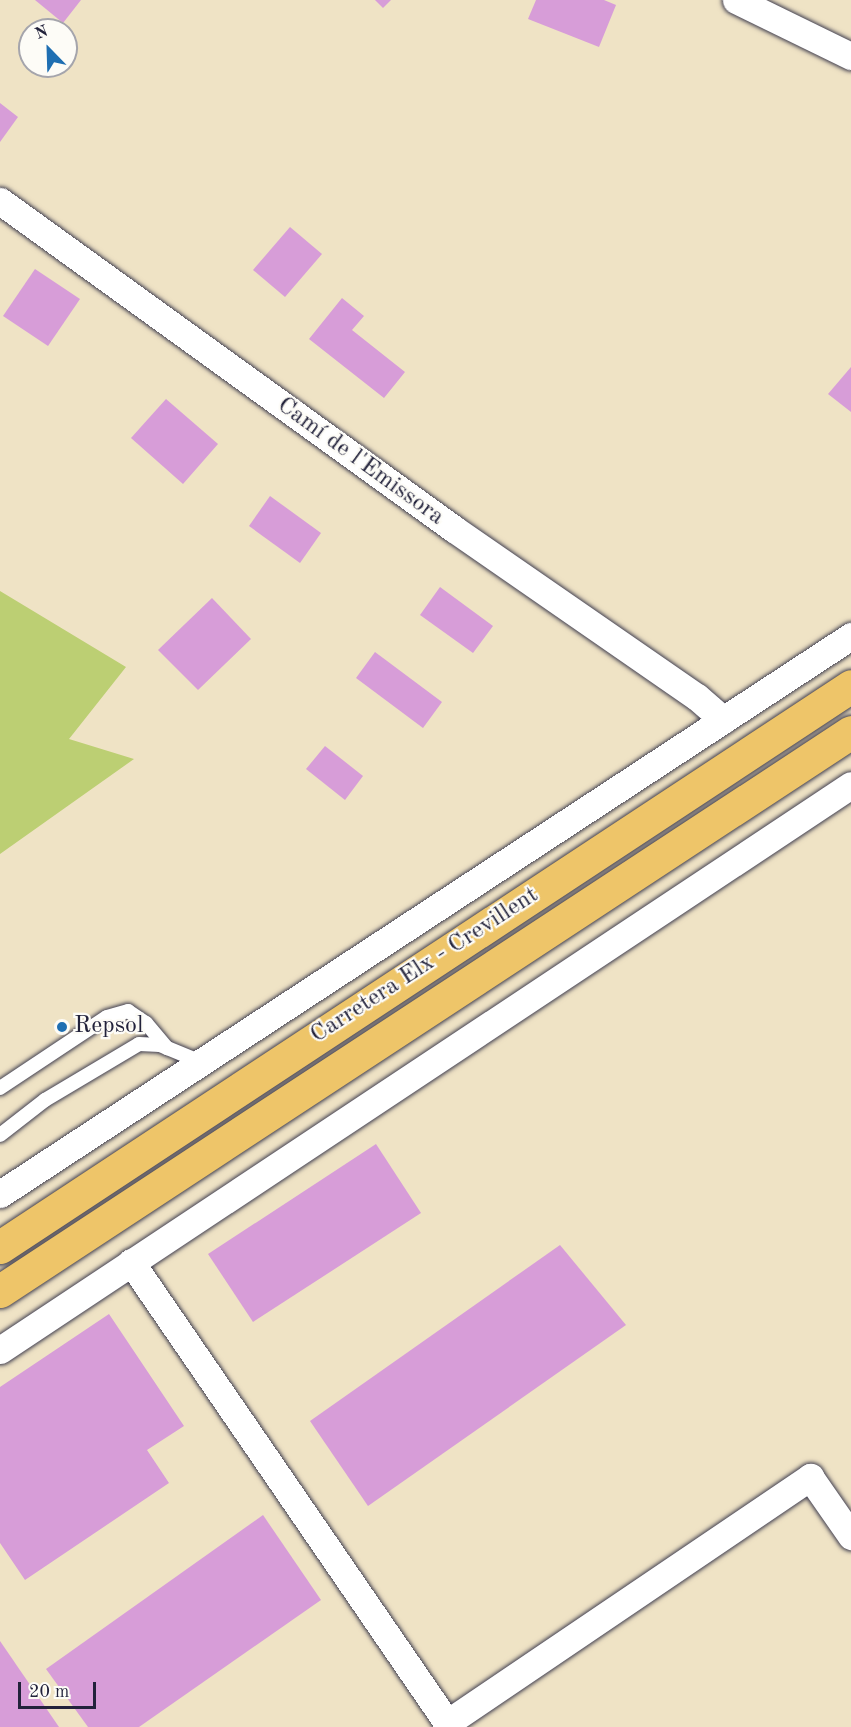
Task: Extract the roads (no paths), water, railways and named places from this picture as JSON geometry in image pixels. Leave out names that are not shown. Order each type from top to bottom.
[{"type":"highway","name":"Carretera Elx - Crevillent","points":[[0,1246],[851,686]]},
{"type":"highway","name":"Carretera Elx - Crevillent","points":[[0,1291],[851,732]]},
{"type":"street","points":[[736,0],[851,56]]},
{"type":"street","name":"Camí de l'Emissora","points":[[0,201],[435,515],[697,697],[723,720]]},
{"type":"street","points":[[0,1194],[851,636]]},
{"type":"street","points":[[0,1350],[851,785]]},
{"type":"street","points":[[131,1262],[448,1725],[810,1477],[851,1536]]},
{"type":"lane","points":[[0,1088],[107,1017],[128,1011],[146,1023],[167,1048]]},
{"type":"lane","points":[[0,1135],[45,1100],[139,1044],[167,1048],[201,1062]]},
{"type":"place","name":"Repsol","points":[[62,1027]]}]
